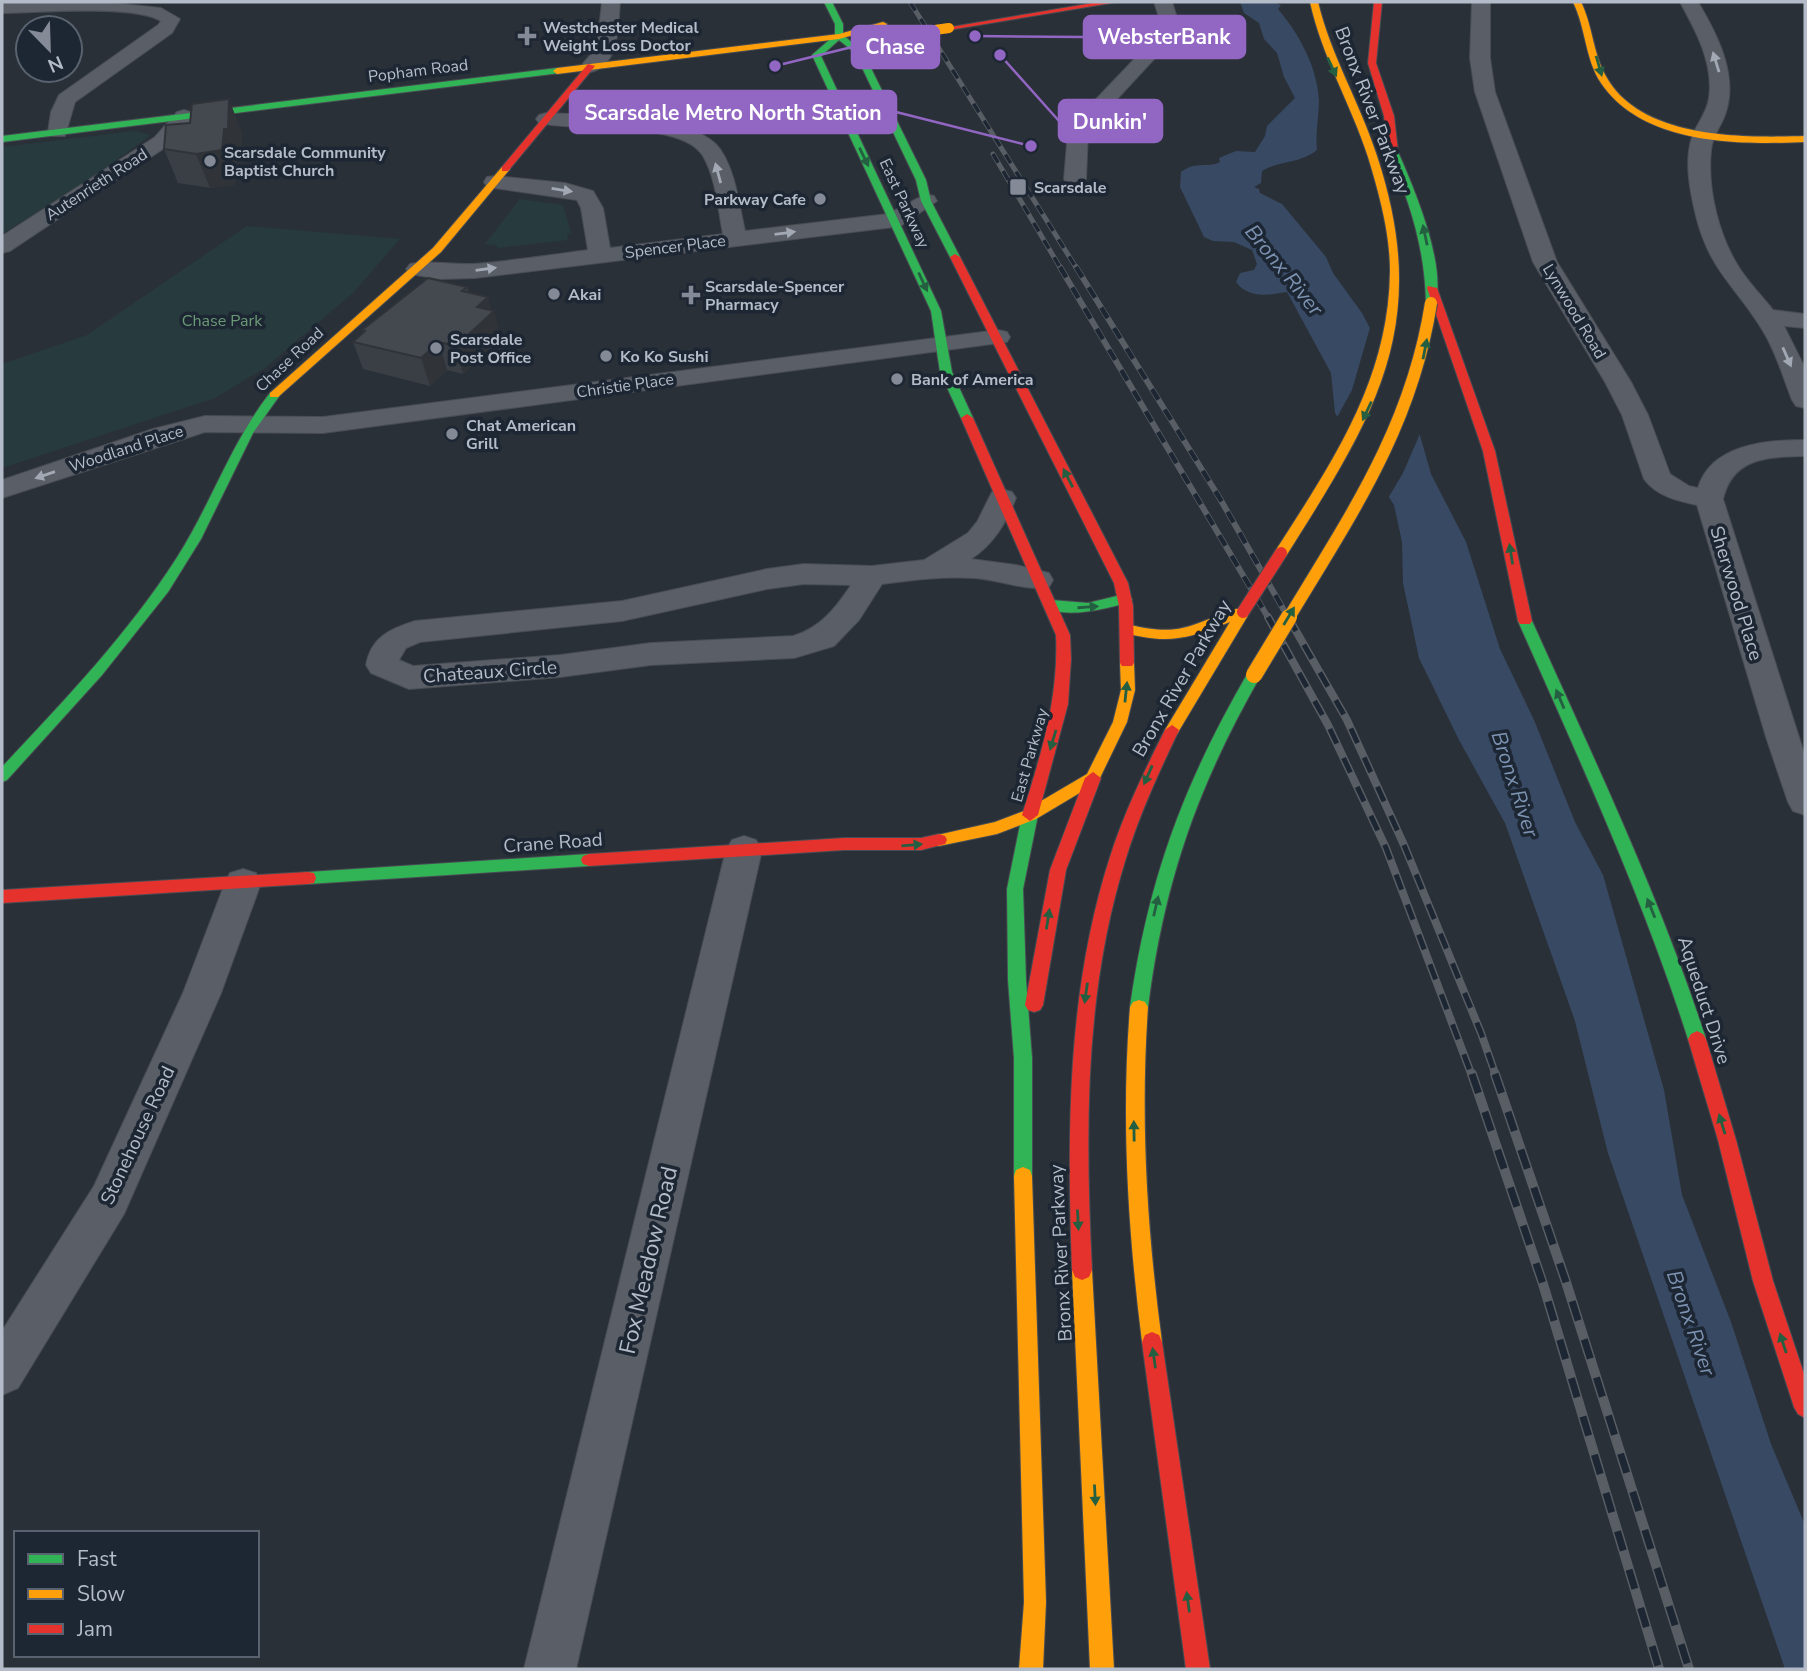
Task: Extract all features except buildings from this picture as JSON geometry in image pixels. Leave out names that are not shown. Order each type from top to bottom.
[{"type":"main road","points":[[828,2],[839,24],[839,36]]},
{"type":"main road","name":"Popham Road","points":[[944,22],[1029,2]]},
{"type":"main road","name":"Popham Road","points":[[2,139],[1113,2]]},
{"type":"main road","name":"Bronx River Parkway","points":[[1102,1669],[1097,1532],[1076,1192],[1076,1107],[1086,991],[1096,933],[1110,879],[1144,784],[1164,741],[1227,624],[1243,612],[1362,423],[1383,372],[1398,298],[1396,244],[1385,192],[1364,135],[1326,53],[1314,2]]},
{"type":"main road","points":[[1378,2],[1373,63],[1389,116],[1393,151]]},
{"type":"main road","points":[[1577,2],[1586,19],[1601,74],[1616,96],[1658,120],[1743,141],[1805,139]]},
{"type":"main road","points":[[1591,2],[1598,11],[1606,37]]},
{"type":"main road","name":"Bronx River Parkway","points":[[1198,1669],[1141,1255],[1135,1180],[1135,1044],[1151,927],[1178,826],[1216,740],[1374,477],[1402,422],[1420,370],[1431,295],[1425,230],[1415,199],[1348,60],[1335,21]]},
{"type":"main road","name":"East Parkway","points":[[839,36],[859,52],[885,101],[899,139],[921,180],[926,201],[998,337],[1121,583],[1125,599],[1128,691],[1125,706],[1093,778],[1058,870],[1023,1058],[1015,898],[1019,860],[1056,727],[1066,680],[1066,647],[1059,625],[946,372],[936,311],[906,228],[816,55],[839,36]]},
{"type":"main road","points":[[1613,62],[1618,79],[1634,95],[1707,130],[1805,131]]},
{"type":"main road","name":"Chase Road","points":[[2,776],[101,669],[148,611],[185,555],[253,423],[282,386],[418,269],[495,182],[591,66]]},
{"type":"main road","points":[[458,83],[536,80],[551,84],[567,93]]},
{"type":"main road","points":[[838,101],[885,101]]},
{"type":"main road","points":[[906,228],[940,227]]},
{"type":"main road","name":"Aqueduct Drive","points":[[1431,295],[1489,451],[1525,621],[1678,975],[1727,1140],[1763,1281],[1805,1407]]},
{"type":"main road","points":[[1044,593],[1088,608],[1125,599]]},
{"type":"main road","points":[[1059,625],[1104,623],[1156,638],[1175,639],[1227,624]]},
{"type":"main road","points":[[1022,789],[1042,771]]},
{"type":"main road","name":"Crane Road","points":[[2,897],[844,844],[921,844],[997,828],[1030,815],[1093,778]]},
{"type":"main road","points":[[844,844],[916,826]]},
{"type":"main road","points":[[1023,1058],[1022,1132],[1035,1602],[1031,1669]]},
{"type":"main road","points":[[1035,1602],[1045,1669]]},
{"type":"street","points":[[591,66],[606,48],[611,2]]},
{"type":"street","points":[[1075,179],[1078,132],[1171,30],[1172,24],[1163,2]]},
{"type":"street","name":"Lynwood Road","points":[[1481,2],[1480,58],[1485,92],[1545,262],[1618,382],[1634,415],[1658,479],[1680,493],[1709,499]]},
{"type":"street","points":[[1689,2],[1708,39],[1721,79],[1716,113],[1707,130],[1701,164],[1704,198],[1715,244],[1738,284],[1777,334],[1805,400]]},
{"type":"street","points":[[2,8],[129,8],[161,11],[171,19],[165,29],[66,99],[58,132]]},
{"type":"street","name":"Autenrieth Road","points":[[2,246],[162,141],[184,116]]},
{"type":"street","points":[[547,119],[668,129],[700,139],[713,156],[736,239]]},
{"type":"street","points":[[495,182],[565,190],[585,196],[592,208],[600,255]]},
{"type":"street","name":"Spencer Place","points":[[418,269],[440,272],[475,271],[736,239],[906,228],[926,201]]},
{"type":"street","points":[[1765,317],[1805,321]]},
{"type":"street","name":"Christie Place","points":[[253,423],[323,425],[998,337]]},
{"type":"street","name":"Woodland Place","points":[[2,489],[183,429],[217,423],[253,423]]},
{"type":"street","name":"Sherwood Place","points":[[1805,448],[1767,451],[1731,462],[1716,475],[1709,499],[1782,737],[1805,802]]},
{"type":"street","name":"Chateaux Circle","points":[[927,568],[976,544],[991,526],[1002,498]]},
{"type":"street","name":"Chateaux Circle","points":[[872,576],[848,613],[823,638],[794,647],[651,654],[560,666],[409,678],[382,665],[384,653],[395,639],[415,632],[622,611],[767,579],[804,574],[872,576],[927,568],[966,566],[1010,572],[1044,593]]},
{"type":"street","name":"Fox Meadow Road","points":[[550,1669],[744,850]]},
{"type":"street","name":"Stonehouse Road","points":[[2,1372],[109,1200],[202,993],[243,883]]},
{"type":"green space","points":[[135,131],[151,135],[93,177],[2,234],[2,147]]},
{"type":"green space","points":[[520,199],[563,205],[571,233],[567,234],[568,240],[498,248],[496,245],[485,244]]},
{"type":"green space","name":"Chase Park","points":[[247,226],[400,239],[353,293],[265,368],[215,398],[2,468],[2,364],[87,335]]},
{"type":"water","name":"Bronx River","points":[[1240,2],[1274,2],[1281,5],[1278,9],[1300,40],[1311,63],[1319,100],[1317,150],[1304,158],[1262,171],[1261,183],[1254,187],[1282,204],[1326,257],[1333,273],[1362,313],[1413,411],[1431,474],[1466,542],[1500,649],[1534,720],[1575,822],[1603,875],[1664,1090],[1682,1195],[1731,1322],[1771,1444],[1805,1525],[1805,1669],[1785,1669],[1608,1153],[1575,1021],[1505,823],[1459,740],[1419,658],[1403,583],[1402,542],[1394,505],[1335,413],[1331,373],[1287,292],[1259,295],[1241,287],[1236,282],[1240,273],[1254,270],[1257,264],[1252,250],[1234,242],[1213,241],[1204,237],[1180,187],[1181,172],[1187,168],[1215,164],[1220,162],[1219,158],[1236,151],[1255,152],[1265,136],[1267,126],[1295,98],[1284,77],[1277,53],[1264,39],[1259,23],[1244,13]]},
{"type":"pier","points":[[1371,324],[1416,409],[1422,429],[1403,473],[1387,500],[1335,421],[1352,390]]},
{"type":"railway","points":[[910,2],[1077,269]]},
{"type":"railway","points":[[993,154],[1061,269]]},
{"type":"railway","points":[[1060,267],[1269,619]]},
{"type":"railway","points":[[1076,267],[1219,497],[1289,619]]},
{"type":"railway","points":[[1268,617],[1328,725],[1386,848],[1472,1076]]},
{"type":"railway","points":[[1288,617],[1347,720],[1404,845],[1496,1076]]},
{"type":"railway","points":[[1472,1074],[1543,1284],[1659,1669]]},
{"type":"railway","points":[[1495,1074],[1566,1282],[1689,1669]]},
{"type":"traffic: fast","points":[[828,2],[839,24],[839,36]]},
{"type":"traffic: fast","points":[[839,36],[816,55],[936,311],[946,372],[967,418]]},
{"type":"traffic: fast","points":[[839,36],[859,52],[921,180],[926,201],[955,257]]},
{"type":"traffic: fast","points":[[2,139],[557,71]]},
{"type":"traffic: fast","points":[[1393,152],[1421,225],[1429,263],[1431,303]]},
{"type":"traffic: fast","points":[[2,776],[97,672],[163,588],[195,539],[247,433],[274,395]]},
{"type":"traffic: fast","points":[[1051,605],[1088,608],[1125,599]]},
{"type":"traffic: fast","points":[[1525,621],[1640,880],[1680,985],[1697,1039]]},
{"type":"traffic: fast","points":[[1139,1007],[1153,918],[1177,835],[1210,754],[1254,675]]},
{"type":"traffic: fast","points":[[1023,1176],[1023,1058],[1017,980],[1015,889],[1030,815]]},
{"type":"traffic: fast","points":[[308,878],[589,860]]},
{"type":"traffic: slow","points":[[1281,553],[1341,456],[1364,411],[1382,365],[1393,319],[1395,269],[1389,215],[1372,155],[1332,61],[1314,2]]},
{"type":"traffic: slow","points":[[1577,2],[1596,64],[1605,83],[1622,102],[1643,116],[1696,134],[1754,140],[1805,139]]},
{"type":"traffic: slow","points":[[557,71],[839,36],[883,24]]},
{"type":"traffic: slow","points":[[892,36],[949,28]]},
{"type":"traffic: slow","points":[[274,395],[437,250],[505,169]]},
{"type":"traffic: slow","points":[[1254,675],[1362,496],[1393,435],[1417,372],[1431,303]]},
{"type":"traffic: slow","points":[[1127,629],[1146,634],[1175,636],[1243,612]]},
{"type":"traffic: slow","points":[[1172,730],[1243,612]]},
{"type":"traffic: slow","points":[[939,840],[997,828],[1030,815],[1093,778],[1120,722],[1128,690],[1127,663]]},
{"type":"traffic: slow","points":[[1139,1007],[1134,1133],[1138,1217],[1152,1342]]},
{"type":"traffic: slow","points":[[1023,1176],[1035,1602],[1031,1669]]},
{"type":"traffic: slow","points":[[1082,1270],[1102,1669]]},
{"type":"traffic: jam","points":[[949,28],[1113,2]]},
{"type":"traffic: jam","points":[[1378,2],[1372,63],[1389,116],[1393,151]]},
{"type":"traffic: jam","points":[[505,169],[591,66]]},
{"type":"traffic: jam","points":[[955,257],[1121,583],[1126,606],[1127,663]]},
{"type":"traffic: jam","points":[[1432,288],[1489,451],[1525,621]]},
{"type":"traffic: jam","points":[[967,418],[1063,635],[1063,682],[1056,726],[1030,815]]},
{"type":"traffic: jam","points":[[1243,612],[1281,553]]},
{"type":"traffic: jam","points":[[1082,1270],[1078,1130],[1088,992],[1100,925],[1118,858],[1141,793],[1172,730]]},
{"type":"traffic: jam","points":[[1034,1005],[1058,870],[1093,778]]},
{"type":"traffic: jam","points":[[589,860],[844,844],[921,844],[939,840]]},
{"type":"traffic: jam","points":[[2,897],[308,878]]},
{"type":"traffic: jam","points":[[1697,1039],[1727,1140],[1763,1281],[1805,1407]]},
{"type":"traffic: jam","points":[[1152,1342],[1198,1669]]},
{"type":"place","name":"Westchester Medical Weight Loss Doctor","points":[[527,36]]},
{"type":"place","name":"WebsterBank","points":[[975,36]]},
{"type":"place","name":"Dunkin'","points":[[1000,55]]},
{"type":"place","name":"Chase","points":[[775,66]]},
{"type":"place","name":"Scarsdale Metro North Station","points":[[1031,146]]},
{"type":"place","name":"Scarsdale Community Baptist Church","points":[[210,161]]},
{"type":"place","name":"Scarsdale","points":[[1018,187]]},
{"type":"place","name":"Parkway Cafe","points":[[820,199]]},
{"type":"place","name":"Akai","points":[[554,294]]},
{"type":"place","name":"Scarsdale-Spencer Pharmacy","points":[[691,295]]},
{"type":"place","name":"Scarsdale Post Office","points":[[436,348]]},
{"type":"place","name":"Ko Ko Sushi","points":[[606,356]]},
{"type":"place","name":"Bank of America","points":[[897,379]]},
{"type":"place","name":"Chat American Grill","points":[[452,434]]}]
